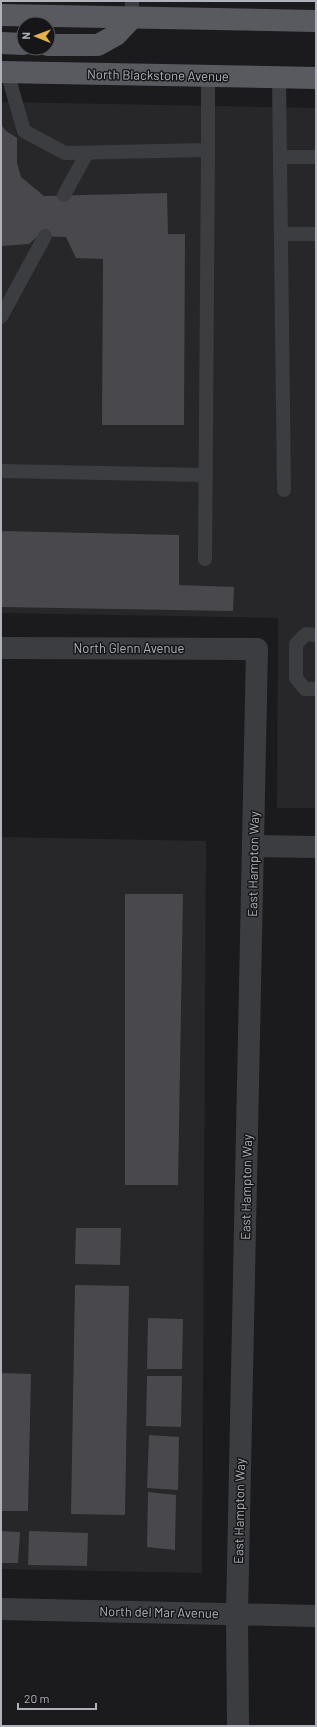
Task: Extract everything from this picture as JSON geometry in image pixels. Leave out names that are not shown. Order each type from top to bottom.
[{"type":"main road","points":[[56,45],[98,45],[116,35],[132,9]]},
{"type":"main road","points":[[1,15],[132,9],[316,21]]},
{"type":"main road","points":[[1,44],[16,44]]},
{"type":"main road","name":"North Blackstone Avenue","points":[[4,72],[316,78]]},
{"type":"street","name":"North Glenn Avenue","points":[[1,648],[257,649]]},
{"type":"street","name":"East Hampton Way","points":[[238,1726],[237,1614],[257,649]]},
{"type":"street","points":[[254,846],[316,847]]},
{"type":"street","name":"North del Mar Avenue","points":[[1,1610],[316,1616]]},
{"type":"lane","points":[[4,72],[24,131],[65,153],[208,150]]},
{"type":"lane","points":[[205,559],[208,76]]},
{"type":"lane","points":[[279,77],[284,490]]},
{"type":"lane","points":[[64,195],[87,153]]},
{"type":"lane","points":[[281,157],[316,157]]},
{"type":"lane","points":[[281,234],[316,234]]},
{"type":"lane","points":[[1,317],[46,236]]},
{"type":"lane","points":[[1,471],[206,475]]},
{"type":"lane","points":[[316,635],[306,634],[296,644],[296,678],[305,689],[316,689]]},
{"type":"shaded area","points":[[1,102],[316,108],[316,808],[277,808],[278,618],[1,613]]},
{"type":"shaded area","points":[[1,837],[206,841],[202,1573],[1,1569]]},
{"type":"building","points":[[1,124],[6,131],[17,138],[17,163],[21,177],[44,196],[167,193],[168,234],[185,234],[184,425],[102,425],[103,259],[76,258],[66,237],[38,236],[29,244],[1,246]]},
{"type":"building","points":[[1,531],[179,535],[179,585],[234,587],[233,611],[1,607]]},
{"type":"building","points":[[125,894],[183,894],[178,1185],[125,1185]]},
{"type":"building","points":[[76,1228],[121,1228],[120,1265],[75,1264]]},
{"type":"building","points":[[75,1285],[129,1286],[125,1515],[71,1514]]},
{"type":"building","points":[[148,1318],[183,1319],[182,1369],[147,1369]]},
{"type":"building","points":[[1,1373],[31,1374],[28,1511],[1,1511]]},
{"type":"building","points":[[147,1376],[182,1376],[181,1427],[146,1426]]},
{"type":"building","points":[[149,1435],[179,1437],[178,1490],[147,1488]]},
{"type":"building","points":[[148,1492],[176,1495],[175,1550],[147,1547]]},
{"type":"building","points":[[1,1531],[20,1532],[18,1563],[1,1563]]},
{"type":"building","points":[[29,1531],[88,1533],[87,1566],[28,1565]]}]
